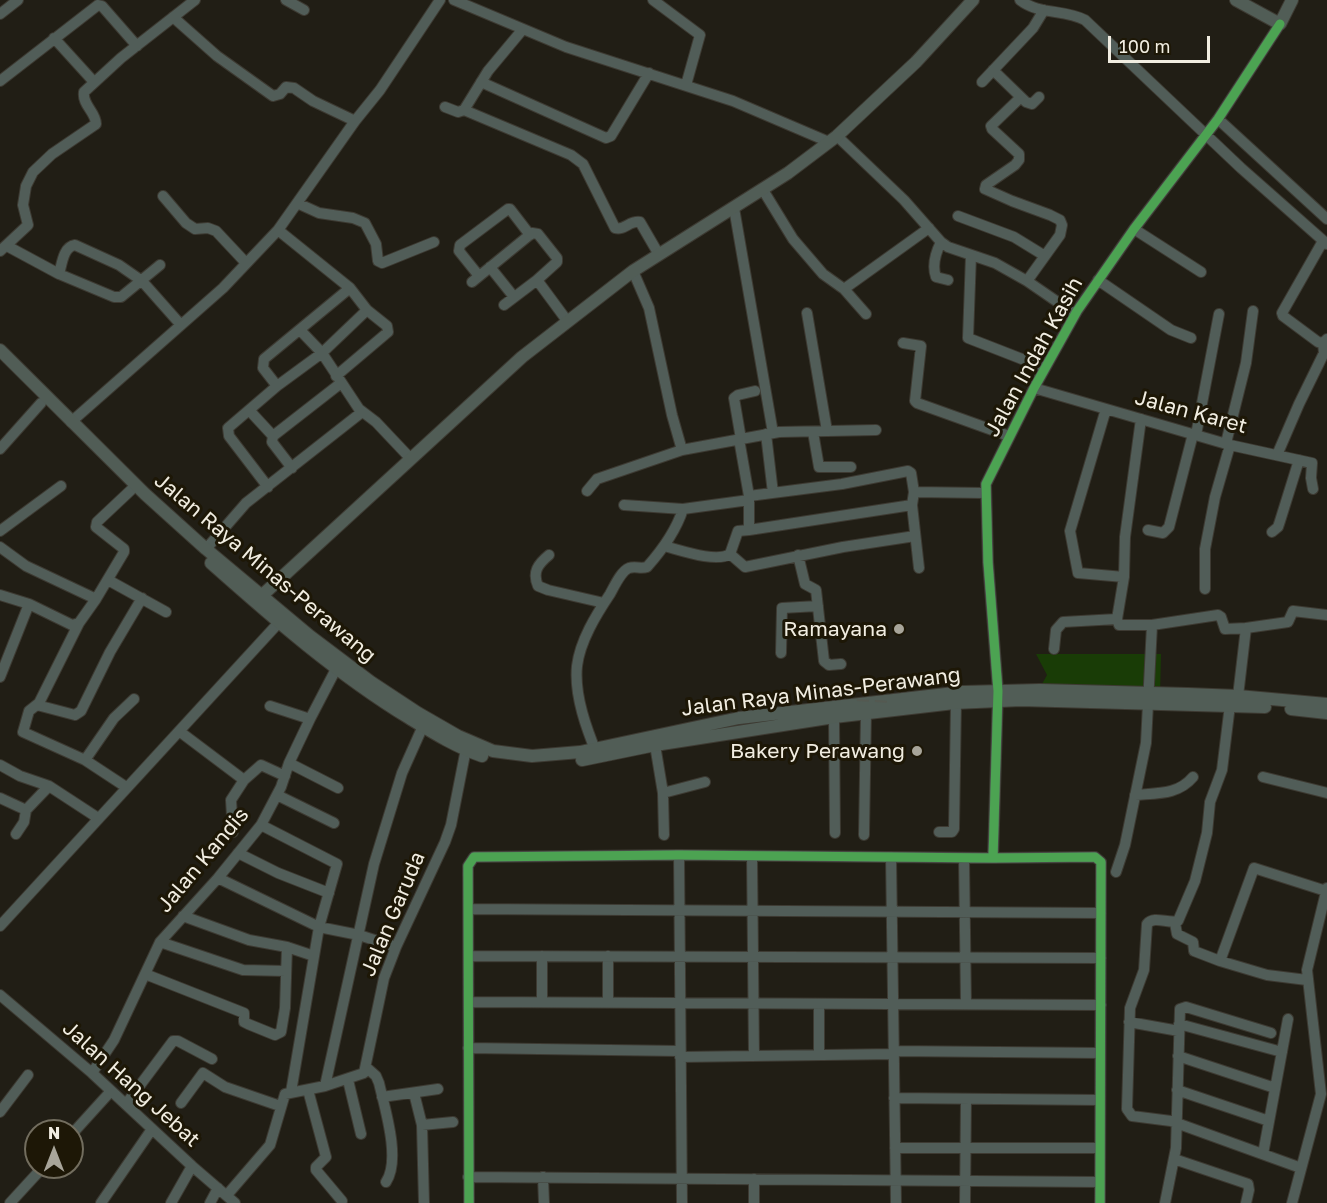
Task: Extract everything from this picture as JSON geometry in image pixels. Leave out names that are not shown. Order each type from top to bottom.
[{"type":"main road","points":[[259,598],[522,357],[658,253],[788,174],[833,139],[916,62],[973,0]]},
{"type":"main road","points":[[1236,0],[1280,24],[1292,0]]},
{"type":"main road","name":"Jalan Raya Minas-Perawang","points":[[0,350],[145,494],[336,669],[423,726],[479,755],[505,761],[572,761],[739,718],[963,692],[998,695],[1327,704]]},
{"type":"main road","name":"Jalan Raya Minas-Perawang","points":[[0,361],[131,490],[259,598]]},
{"type":"main road","name":"Jalan Raya Minas-Perawang","points":[[282,619],[418,713],[484,749],[507,754],[532,756],[596,753],[998,695]]},
{"type":"main road","name":"Jalan Raya Minas-Perawang","points":[[1234,700],[1327,713]]},
{"type":"street","points":[[0,14],[18,0]]},
{"type":"street","points":[[286,0],[304,10]]},
{"type":"street","points":[[71,422],[223,288],[278,230],[355,121],[380,90],[440,0]]},
{"type":"street","points":[[454,0],[566,47],[733,100],[833,139],[904,200],[940,242],[948,248],[995,263],[1027,281],[1075,314]]},
{"type":"street","points":[[653,0],[700,35],[686,85]]},
{"type":"street","points":[[1020,0],[1026,5],[1069,14],[1085,20],[1241,168],[1325,242],[1282,313],[1318,342],[1325,341],[1324,353],[1277,455]]},
{"type":"street","points":[[160,265],[124,296],[117,297],[3,248],[28,225],[23,205],[26,186],[33,172],[52,154],[96,124],[96,119],[83,99],[84,92],[193,1]]},
{"type":"street","points":[[0,81],[94,7],[102,6],[137,46]]},
{"type":"street","points":[[982,82],[1033,28],[1044,10]]},
{"type":"street","points":[[173,17],[217,56],[273,96],[280,94],[286,87],[294,88],[313,101],[355,121]]},
{"type":"street","name":"Jalan Indah Kasih","points":[[993,858],[998,695],[985,493],[990,474],[1075,314],[1134,229],[1207,135],[1280,24]]},
{"type":"street","points":[[445,107],[458,112],[464,110],[482,82],[523,29]]},
{"type":"street","points":[[54,38],[94,82]]},
{"type":"street","points":[[993,70],[1020,98],[1032,104],[1039,98]]},
{"type":"street","points":[[482,82],[606,138],[611,136],[649,73]]},
{"type":"street","points":[[1020,98],[992,126],[992,129],[1019,154],[1019,160],[1016,165],[986,185],[985,189],[1060,220],[1062,225],[1060,235],[1027,281]]},
{"type":"street","points":[[464,110],[571,155],[583,164],[615,228],[621,229],[633,222],[640,222],[658,253]]},
{"type":"street","points":[[1218,119],[1327,218],[1313,232]]},
{"type":"street","points":[[763,190],[793,239],[823,274],[844,289],[866,314]]},
{"type":"street","points":[[164,196],[186,223],[195,229],[208,228],[216,231],[246,263]]},
{"type":"street","points":[[297,203],[319,213],[353,218],[364,223],[376,244],[378,261],[382,263],[434,242]]},
{"type":"street","points":[[734,208],[769,434],[773,493]]},
{"type":"street","points":[[504,305],[537,280],[556,262],[557,258],[538,234],[530,235],[475,279],[459,251],[460,245],[508,209],[530,235]]},
{"type":"street","points":[[958,216],[1014,237],[1046,256]]},
{"type":"street","points":[[844,289],[928,228]]},
{"type":"street","points":[[1134,229],[1201,272]]},
{"type":"street","points":[[278,230],[350,288],[367,310],[387,326],[388,332],[273,436],[272,442],[292,468]]},
{"type":"street","points":[[940,242],[936,252],[934,274],[936,277],[948,280]]},
{"type":"street","points":[[59,274],[67,248],[75,245],[119,265],[142,281],[181,326]]},
{"type":"street","points":[[971,255],[968,338],[1045,368]]},
{"type":"street","points":[[490,267],[514,297]]},
{"type":"street","points":[[633,271],[649,308],[672,415],[682,450]]},
{"type":"street","points":[[537,280],[568,322]]},
{"type":"street","points":[[1098,280],[1171,330],[1191,338]]},
{"type":"street","points":[[277,386],[262,368],[262,362],[267,355],[350,288]]},
{"type":"street","points":[[268,487],[228,432],[228,428],[277,386],[322,353],[367,310]]},
{"type":"street","points":[[1205,589],[1205,549],[1246,363],[1253,312]]},
{"type":"street","points":[[807,313],[827,431]]},
{"type":"street","points":[[1148,530],[1162,533],[1169,527],[1195,434],[1219,314]]},
{"type":"street","points":[[300,330],[322,353],[354,404],[376,422],[411,459]]},
{"type":"street","points":[[903,343],[921,346],[916,402],[1009,436]]},
{"type":"street","name":"Jalan Karet","points":[[1034,388],[1228,444],[1299,460]]},
{"type":"street","points":[[749,530],[749,498],[734,398],[755,391]]},
{"type":"street","points":[[0,449],[41,402]]},
{"type":"street","points":[[1106,409],[1070,531],[1070,538],[1078,573],[1124,577]]},
{"type":"street","points":[[249,410],[273,436]]},
{"type":"street","points":[[206,549],[246,503],[362,412]]},
{"type":"street","points":[[1141,419],[1125,537],[1124,577],[1117,619],[1119,625],[1152,626],[1218,615],[1222,618],[1225,629],[1246,628],[1288,622],[1293,611],[1327,615]]},
{"type":"street","points":[[587,491],[597,479],[682,450],[769,434],[876,430]]},
{"type":"street","points":[[813,432],[819,467],[851,466]]},
{"type":"street","points":[[1272,532],[1278,527],[1299,460],[1313,464],[1311,478],[1313,489]]},
{"type":"street","points":[[624,505],[683,509],[773,493],[842,484],[908,471],[911,473],[914,492],[912,505],[919,568]]},
{"type":"street","points":[[0,531],[61,486]]},
{"type":"street","points":[[126,787],[85,760],[25,735],[22,729],[29,711],[36,705],[79,623],[124,552],[124,549],[96,527],[97,522],[131,490]]},
{"type":"street","points":[[914,492],[985,493]]},
{"type":"street","points":[[664,546],[720,558],[730,554],[738,531],[912,505]]},
{"type":"street","points":[[596,753],[584,717],[577,680],[577,667],[586,638],[604,603],[626,570],[632,567],[643,569],[647,567],[678,524],[683,509]]},
{"type":"street","points":[[730,554],[745,567],[798,555],[915,536]]},
{"type":"street","points":[[0,547],[26,566],[96,598]]},
{"type":"street","points":[[549,555],[538,564],[535,572],[538,586],[604,603]]},
{"type":"street","points":[[798,555],[805,584],[816,590],[824,661],[829,665],[841,664]]},
{"type":"street","points":[[108,580],[166,612]]},
{"type":"street","points":[[36,705],[75,715],[81,711],[110,652],[142,598]]},
{"type":"street","points":[[2,599],[29,604],[72,625],[79,623]]},
{"type":"street","points":[[0,677],[29,604]]},
{"type":"street","points":[[780,653],[782,608],[818,606]]},
{"type":"street","points":[[2,919],[282,619]]},
{"type":"street","points":[[1054,649],[1056,630],[1062,622],[1117,619]]},
{"type":"street","points":[[1116,872],[1125,845],[1146,743],[1152,626]]},
{"type":"street","points":[[1246,628],[1222,770],[1210,802],[1201,861],[1181,917],[1175,922],[1155,919],[1148,922],[1144,970],[1130,1008],[1128,1113],[1132,1116],[1171,1121],[1301,1168]]},
{"type":"street","name":"Jalan Kandis","points":[[92,1073],[114,1040],[160,942],[218,878],[261,825],[336,669]]},
{"type":"street","points":[[85,760],[114,718],[134,699]]},
{"type":"street","points":[[939,832],[952,832],[954,829],[956,702]]},
{"type":"street","points":[[270,706],[310,719]]},
{"type":"street","points":[[864,835],[866,713]]},
{"type":"street","points":[[834,717],[835,833]]},
{"type":"street","points":[[325,1086],[374,864],[402,772],[423,726]]},
{"type":"street","points":[[179,731],[244,780]]},
{"type":"street","points":[[655,745],[663,793],[664,835]]},
{"type":"street","name":"Jalan Garuda","points":[[366,1068],[384,978],[445,842],[451,825],[466,749]]},
{"type":"street","points":[[289,764],[338,788]]},
{"type":"street","points":[[0,765],[21,776],[49,786],[98,818]]},
{"type":"street","points":[[232,832],[231,800],[244,780],[261,765],[285,776]]},
{"type":"street","points":[[1134,795],[1176,791],[1193,777]]},
{"type":"street","points":[[1263,777],[1327,793]]},
{"type":"street","points":[[663,793],[705,782]]},
{"type":"street","points":[[16,834],[24,822],[26,810],[49,786]]},
{"type":"street","points":[[277,795],[334,823]]},
{"type":"street","points":[[0,798],[26,810]]},
{"type":"street","points":[[261,825],[336,862],[338,867],[320,927],[291,1092]]},
{"type":"street","points":[[238,853],[290,878],[329,893]]},
{"type":"street","points":[[679,855],[682,1203]]},
{"type":"street","points":[[469,1203],[468,866],[472,859],[477,856],[679,855],[1097,858],[1101,867],[1100,1203]]},
{"type":"street","points":[[752,855],[754,1056]]},
{"type":"street","points":[[891,857],[896,1203]]},
{"type":"street","points":[[964,858],[966,1005]]},
{"type":"street","points":[[1220,961],[1254,868],[1326,894],[1307,970],[1307,980],[1321,1040],[1321,1094],[1292,1203]]},
{"type":"street","points":[[218,878],[320,927],[359,935],[396,947]]},
{"type":"street","points":[[469,909],[1101,913]]},
{"type":"street","points":[[183,916],[249,940],[287,947],[314,956]]},
{"type":"street","points":[[1175,922],[1177,934],[1193,942],[1194,951],[1267,975],[1307,980]]},
{"type":"street","points":[[160,942],[243,970],[286,970]]},
{"type":"street","points":[[145,974],[244,1013],[245,1023],[275,1035],[281,1032],[284,1022],[287,947]]},
{"type":"street","points":[[469,956],[1101,958]]},
{"type":"street","points":[[542,956],[542,1002]]},
{"type":"street","points":[[608,956],[608,1002]]},
{"type":"street","name":"Jalan Hang Jebat","points":[[0,995],[92,1073],[231,1199]]},
{"type":"street","points":[[469,1002],[1101,1005]]},
{"type":"street","points":[[819,1004],[819,1055]]},
{"type":"street","points":[[1165,1203],[1174,1159],[1177,1124],[1180,1010],[1183,1006],[1271,1033]]},
{"type":"street","points":[[1263,1154],[1288,1019]]},
{"type":"street","points":[[1129,1022],[1179,1027],[1282,1052]]},
{"type":"street","points":[[126,1104],[173,1041],[178,1041],[212,1059]]},
{"type":"street","points":[[468,1048],[754,1056],[1100,1053]]},
{"type":"street","points":[[1178,1056],[1275,1088]]},
{"type":"street","points":[[231,1199],[270,1145],[285,1095],[348,1080],[364,1073],[366,1068],[376,1076],[392,1145],[391,1171],[386,1182]]},
{"type":"street","points":[[181,1103],[203,1073],[225,1087],[280,1106]]},
{"type":"street","points":[[0,1112],[28,1075]]},
{"type":"street","points":[[348,1080],[361,1134]]},
{"type":"street","points":[[382,1097],[438,1089]]},
{"type":"street","points":[[308,1090],[326,1157],[316,1167],[316,1170],[341,1202]]},
{"type":"street","points":[[1177,1090],[1269,1120]]},
{"type":"street","points":[[84,1121],[111,1091]]},
{"type":"street","points":[[414,1093],[422,1125],[424,1203]]},
{"type":"street","points":[[894,1098],[1100,1100]]},
{"type":"street","points":[[965,1203],[966,1099]]},
{"type":"street","points":[[422,1125],[453,1122]]},
{"type":"street","points":[[101,1203],[152,1129]]},
{"type":"street","points":[[895,1148],[1100,1148]]},
{"type":"street","points":[[1174,1159],[1248,1184],[1246,1203]]},
{"type":"street","points":[[171,1203],[192,1166]]},
{"type":"street","points":[[468,1177],[1100,1182]]},
{"type":"street","points":[[543,1177],[543,1203]]},
{"type":"street","points":[[10,1203],[32,1179]]},
{"type":"street","points":[[754,1179],[754,1203]]},
{"type":"street","points":[[210,1203],[218,1188]]},
{"type":"green space","points":[[1036,654],[1161,654],[1160,697],[1037,693],[1047,675]]},
{"type":"railway","points":[[857,700],[889,702]]},
{"type":"cycle path","points":[[1100,1203],[1101,862],[1095,857],[993,858],[998,691],[988,562],[986,484],[1034,388],[1077,311],[1134,229],[1218,119],[1280,24]]},
{"type":"cycle path","points":[[469,1203],[468,866],[474,857],[679,855],[993,858]]},
{"type":"place","name":"Ramayana","points":[[899,629]]},
{"type":"place","name":"Bakery Perawang","points":[[917,751]]}]
